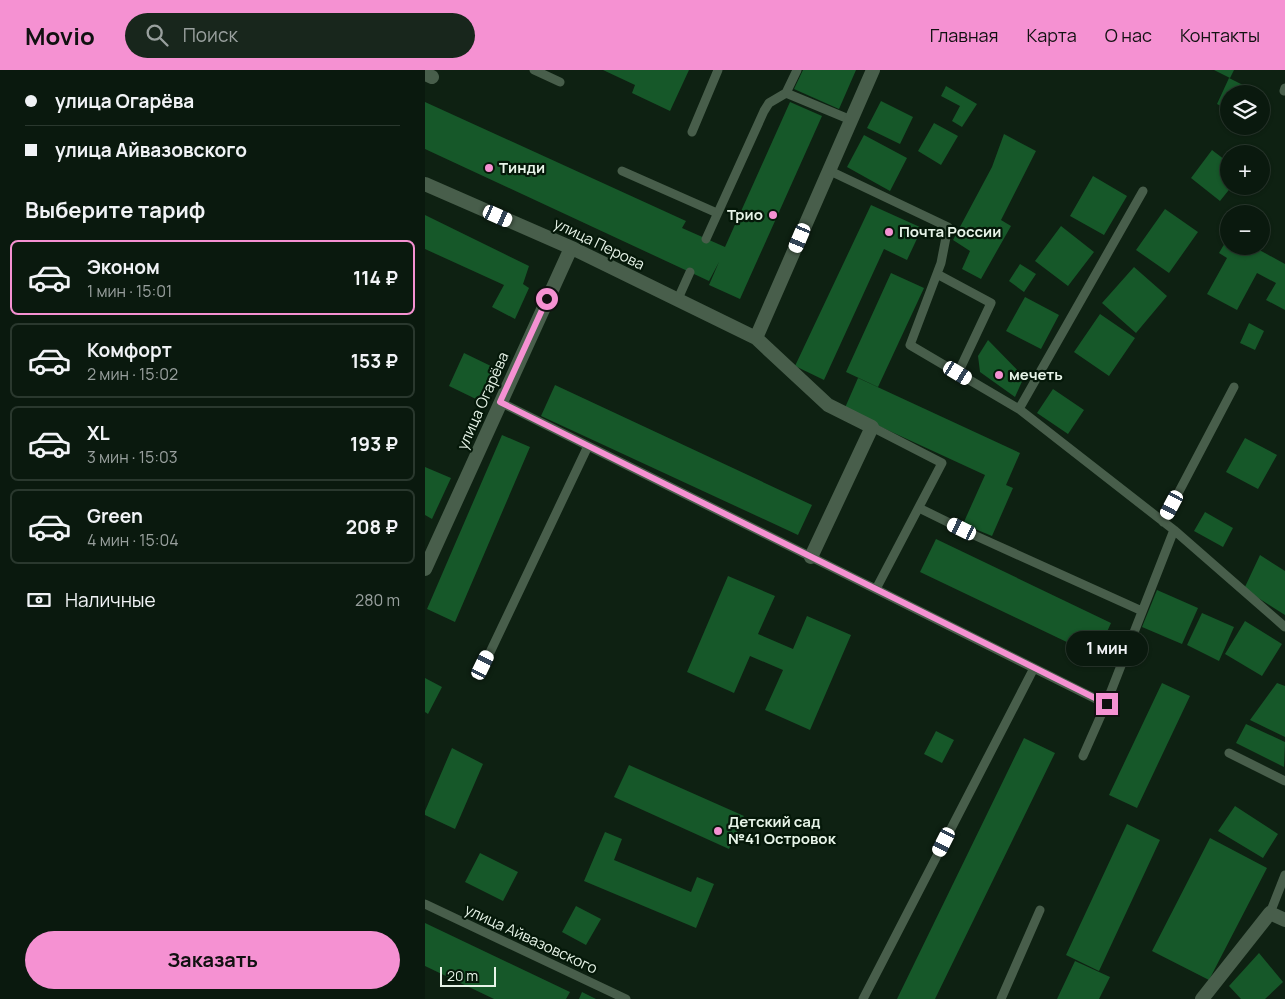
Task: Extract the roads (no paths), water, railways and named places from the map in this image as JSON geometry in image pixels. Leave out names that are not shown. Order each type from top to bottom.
[{"type":"street","points":[[756,338],[873,70]]},
{"type":"street","name":"улица Перова","points":[[425,184],[571,248],[756,338],[828,405],[872,427]]},
{"type":"street","name":"улица Огарёва","points":[[425,569],[430,542],[500,402],[571,248]]},
{"type":"street","points":[[811,557],[872,427]]},
{"type":"street","points":[[1202,999],[1270,913],[1285,920]]},
{"type":"lane","points":[[534,70],[560,82]]},
{"type":"lane","points":[[692,132],[718,70]]},
{"type":"lane","points":[[706,239],[764,111],[769,103],[786,93],[797,70]]},
{"type":"lane","points":[[786,93],[851,120]]},
{"type":"lane","points":[[828,170],[948,227],[937,274],[910,345],[1019,409],[1173,530],[1285,627]]},
{"type":"lane","points":[[622,171],[717,213]]},
{"type":"lane","points":[[1019,409],[1143,191]]},
{"type":"lane","points":[[677,301],[690,272]]},
{"type":"lane","points":[[937,274],[991,303],[958,373]]},
{"type":"lane","points":[[1163,522],[1234,387]]},
{"type":"lane","points":[[500,402],[1107,704]]},
{"type":"lane","points":[[872,427],[943,463],[876,590]]},
{"type":"lane","points":[[483,665],[588,446]]},
{"type":"lane","points":[[919,508],[976,536],[1142,611]]},
{"type":"lane","points":[[1083,756],[1107,704],[1173,530]]},
{"type":"lane","points":[[863,999],[1035,668]]},
{"type":"lane","points":[[1229,753],[1285,781]]},
{"type":"lane","points":[[1270,913],[1285,875]]},
{"type":"lane","name":"улица Айвазовского","points":[[425,904],[626,999]]},
{"type":"lane","points":[[1001,999],[1040,910]]},
{"type":"place","name":"Тинди","points":[[489,168]]},
{"type":"place","name":"Трио","points":[[773,215]]},
{"type":"place","name":"Почта России","points":[[889,232]]},
{"type":"place","name":"мечеть","points":[[999,375]]},
{"type":"place","name":"Детский сад №41 Островок","points":[[718,831]]}]
